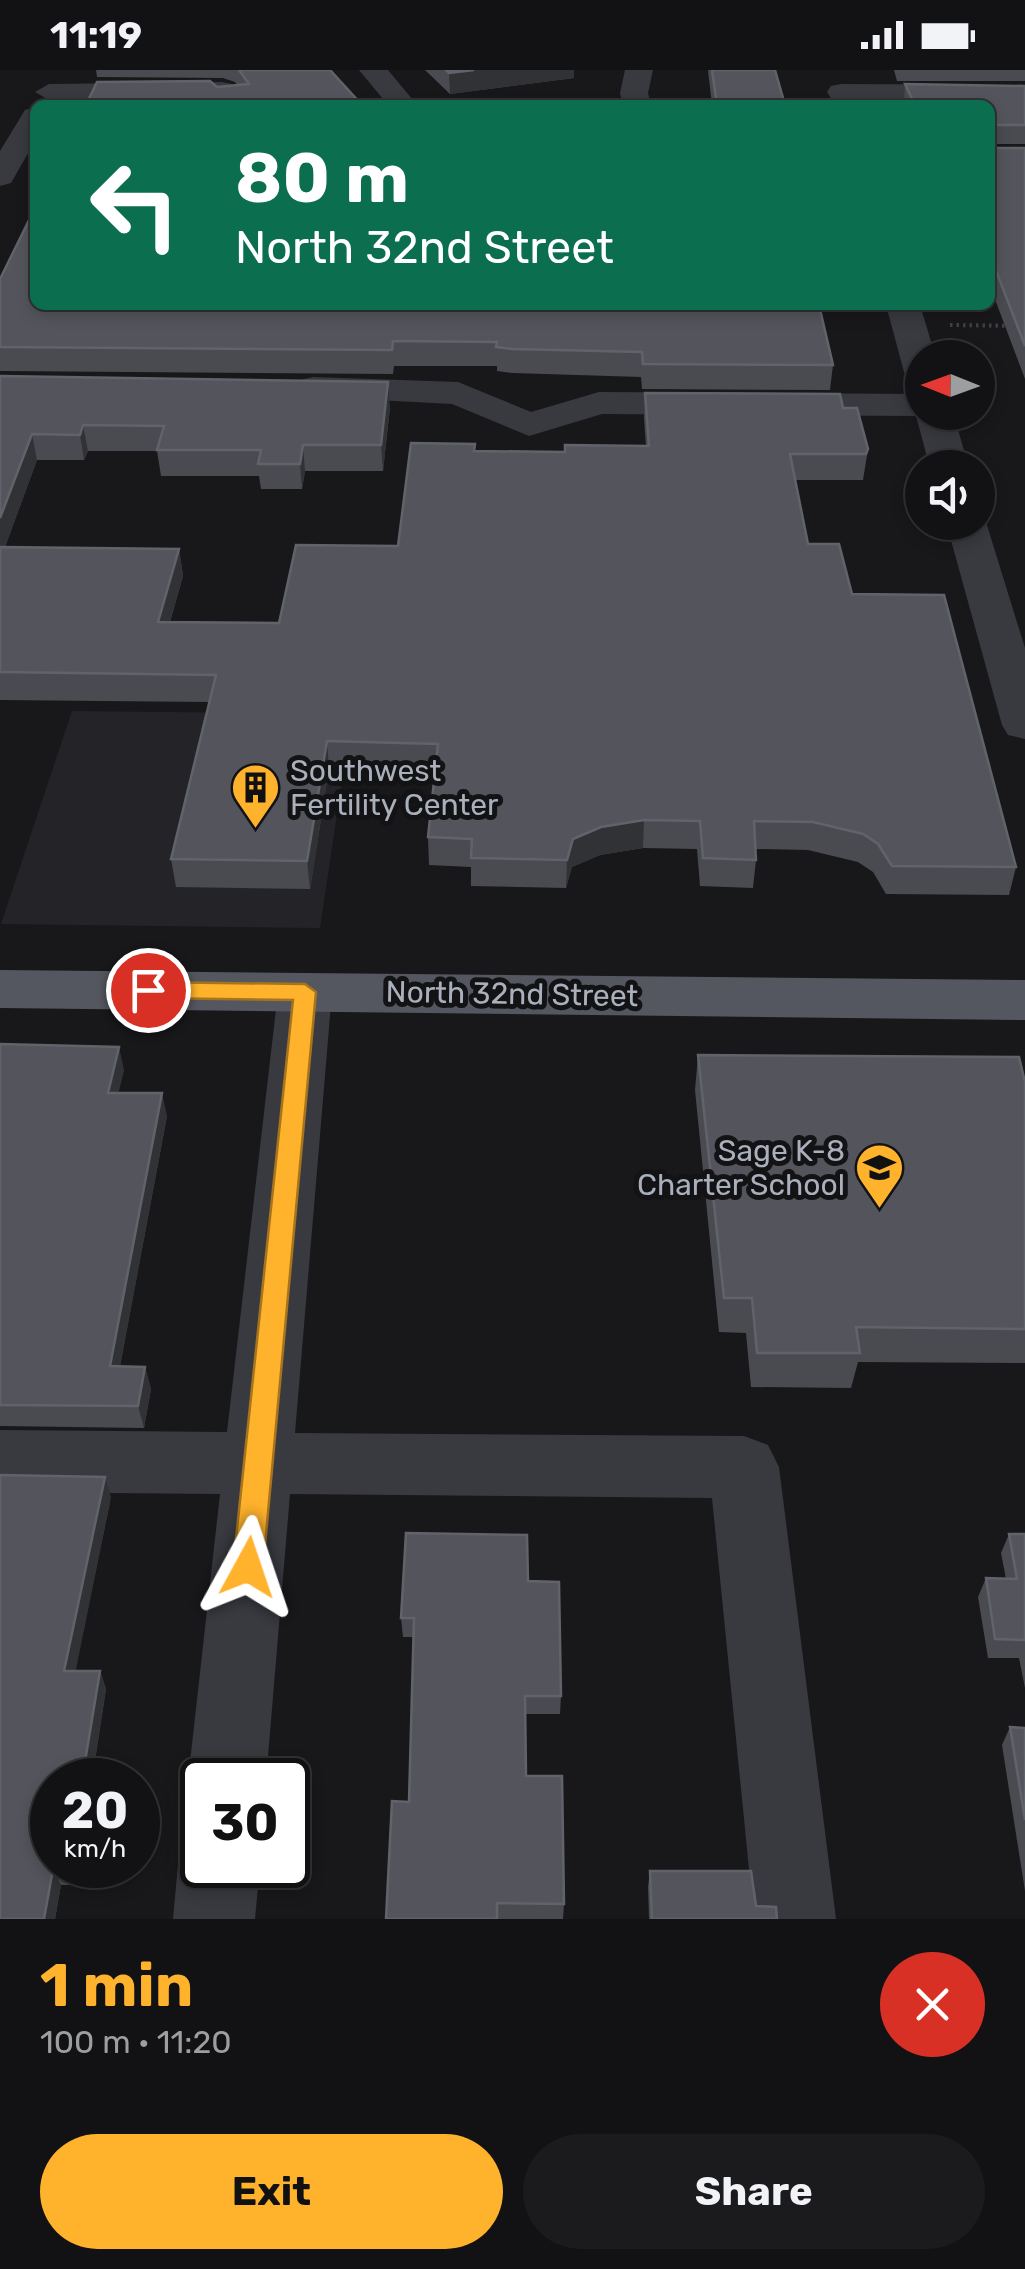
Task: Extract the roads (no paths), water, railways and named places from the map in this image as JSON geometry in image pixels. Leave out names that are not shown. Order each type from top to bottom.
[{"type":"main road","name":"North 32nd Street","points":[[0,989],[1025,1000]]},
{"type":"street","points":[[372,70],[399,100]]},
{"type":"street","points":[[635,100],[639,70]]},
{"type":"street","points":[[840,89],[1025,93]]},
{"type":"street","points":[[47,96],[222,90],[229,100]]},
{"type":"street","points":[[0,177],[30,125]]},
{"type":"street","points":[[904,310],[913,340]]},
{"type":"street","points":[[280,388],[458,393],[528,425],[598,403],[905,406]]},
{"type":"street","points":[[971,540],[1025,725]]},
{"type":"street","points":[[230,1758],[305,992]]},
{"type":"street","points":[[0,1462],[744,1467],[794,1919]]},
{"type":"street","points":[[214,1919],[217,1888]]},
{"type":"place","name":"Southwest Fertility Center","points":[[255,830]]},
{"type":"place","name":"Sage K-8 Charter School","points":[[880,1210]]}]
